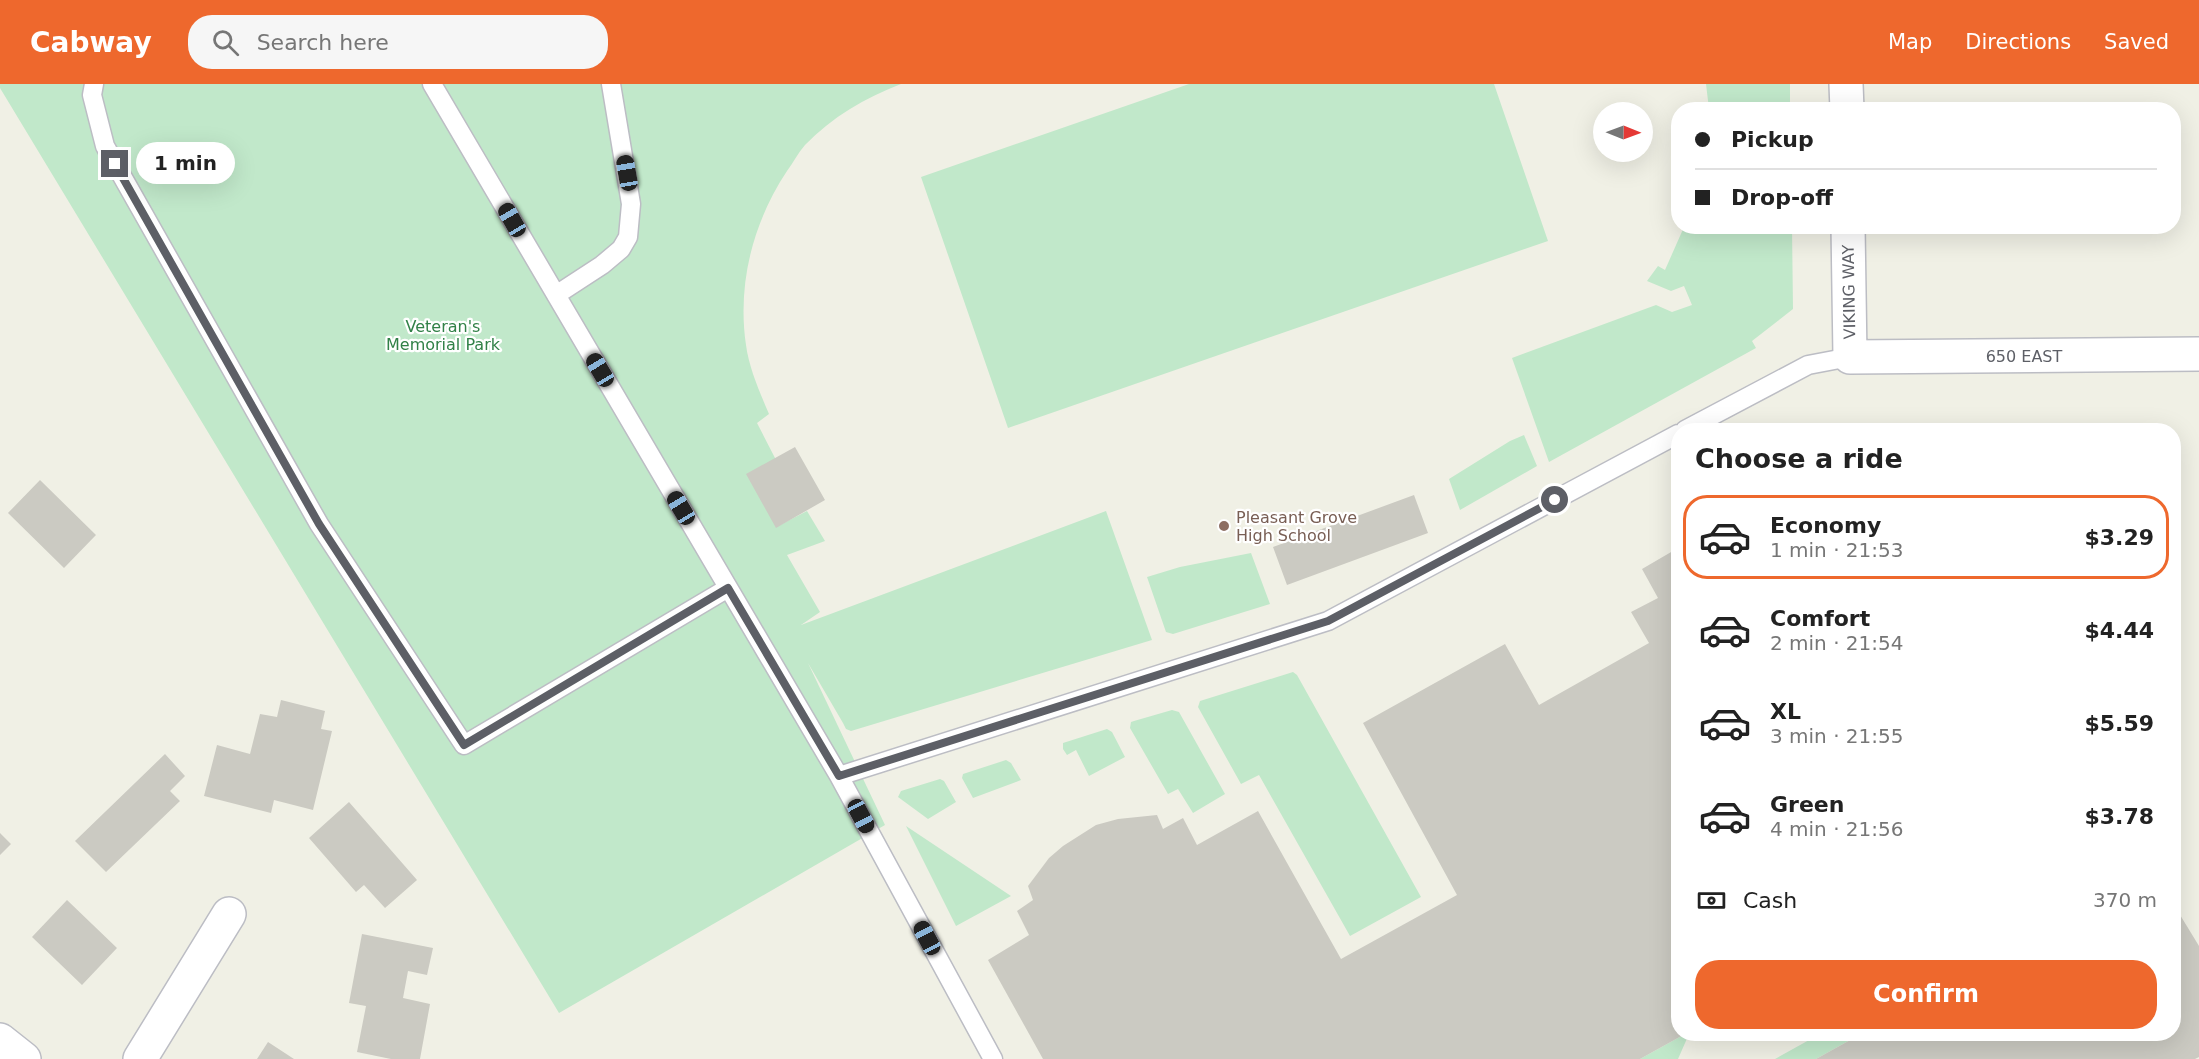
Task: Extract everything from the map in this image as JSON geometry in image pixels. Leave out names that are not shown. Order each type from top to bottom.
[{"type":"street","points":[[1846,84],[1847,102]]},
{"type":"street","name":"VIKING WAY","points":[[1848,234],[1850,357]]},
{"type":"street","name":"650 EAST","points":[[1850,357],[2199,354]]},
{"type":"street","points":[[140,1059],[229,914]]},
{"type":"street","points":[[0,1040],[24,1059]]},
{"type":"lane","points":[[94,84],[92,95],[105,147],[319,524],[464,745],[728,588]]},
{"type":"lane","points":[[556,295],[602,265],[621,249],[628,237],[631,204],[611,84]]},
{"type":"lane","points":[[438,86],[556,295],[839,776],[993,1059]]},
{"type":"lane","points":[[1698,423],[1808,365],[1850,357]]},
{"type":"lane","points":[[839,776],[1328,621],[1671,438]]},
{"type":"green space","name":"Veteran's Memorial Park","points":[[0,84],[901,84],[850,109],[826,126],[802,148],[765,211],[750,254],[744,299],[746,345],[752,371],[769,414],[757,423],[775,458],[776,527],[807,511],[825,541],[787,555],[820,612],[801,625],[1106,511],[1152,640],[851,731],[846,729],[808,663],[885,825],[559,1013],[0,88]]},
{"type":"green space","points":[[1189,84],[1494,84],[1548,241],[1008,428],[921,177]]},
{"type":"green space","points":[[1706,84],[1790,84],[1790,102],[1708,102]]},
{"type":"green space","points":[[1681,234],[1792,234],[1793,309],[1752,341],[1756,348],[1549,462],[1512,358],[1656,305],[1672,312],[1692,305],[1684,286],[1671,291],[1647,281],[1658,266],[1665,270]]},
{"type":"green space","points":[[1524,435],[1537,466],[1460,510],[1449,479],[1510,441]]},
{"type":"green space","points":[[1251,553],[1270,604],[1173,634],[1166,632],[1147,577],[1180,567]]},
{"type":"green space","points":[[1293,672],[1297,675],[1421,897],[1350,936],[1259,775],[1241,784],[1198,707],[1200,701]]},
{"type":"green space","points":[[1172,710],[1179,712],[1225,794],[1193,813],[1178,789],[1168,794],[1130,728],[1131,722]]},
{"type":"green space","points":[[1107,729],[1112,732],[1125,757],[1089,776],[1076,750],[1067,755],[1063,749],[1063,743]]},
{"type":"green space","points":[[1006,760],[1011,763],[1021,780],[973,798],[962,778],[963,774]]},
{"type":"green space","points":[[940,779],[944,781],[956,802],[928,819],[898,797],[901,791]]},
{"type":"green space","points":[[906,826],[1011,896],[956,926]]},
{"type":"green space","points":[[1672,1041],[1686,1041],[1678,1059],[1640,1059]]},
{"type":"green space","points":[[1807,1041],[1848,1041],[1816,1059],[1775,1059]]},
{"type":"building","points":[[795,447],[825,500],[776,528],[746,474]]},
{"type":"building","points":[[40,480],[96,535],[64,568],[8,513]]},
{"type":"building","points":[[1414,495],[1428,533],[1287,585],[1273,547]]},
{"type":"building","points":[[1671,552],[1672,1041],[1640,1059],[1043,1059],[988,960],[1029,935],[1017,911],[1033,900],[1028,886],[1049,858],[1063,846],[1096,825],[1118,819],[1157,815],[1163,829],[1183,818],[1197,845],[1258,811],[1341,959],[1457,895],[1363,723],[1505,644],[1539,705],[1649,643],[1631,612],[1658,598],[1642,569]]},
{"type":"building","points":[[281,700],[325,711],[321,729],[332,731],[313,810],[274,800],[271,813],[204,796],[217,745],[250,754],[260,714],[277,717]]},
{"type":"building","points":[[165,754],[185,776],[170,791],[180,801],[106,872],[75,841]]},
{"type":"building","points":[[349,802],[417,880],[385,908],[364,885],[356,892],[309,838]]},
{"type":"building","points":[[0,833],[11,844],[0,855]]},
{"type":"building","points":[[67,900],[117,948],[82,985],[32,937]]},
{"type":"building","points":[[2181,916],[2199,946],[2199,1057],[2195,1059],[1816,1059],[1848,1041],[2181,1041]]},
{"type":"building","points":[[362,934],[433,948],[427,975],[408,971],[403,998],[430,1004],[420,1059],[391,1059],[357,1052],[366,1006],[349,1003]]},
{"type":"building","points":[[268,1042],[294,1059],[257,1059]]},
{"type":"place","name":"Pleasant Grove High School","points":[[1224,526]]},
{"type":"route","points":[[115,164],[319,524],[464,745],[728,588],[839,776],[1328,621],[1555,500]]}]
